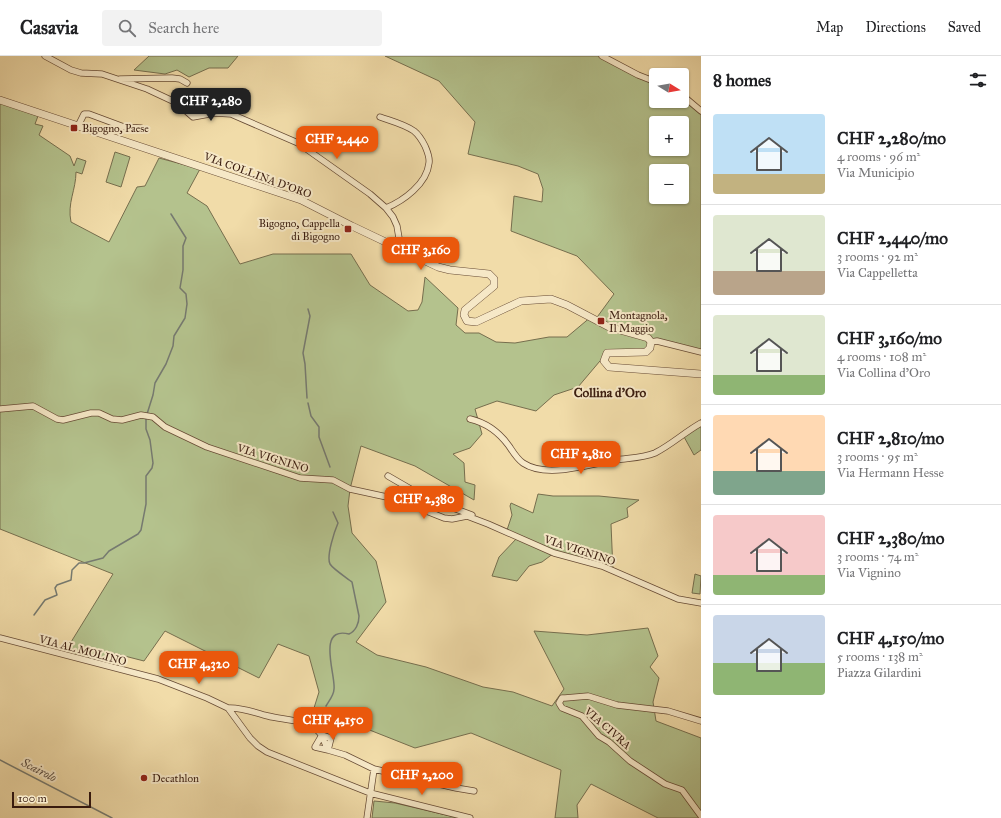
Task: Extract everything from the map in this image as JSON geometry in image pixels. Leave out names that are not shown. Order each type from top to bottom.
[{"type":"street","points":[[45,56],[71,70],[81,73],[102,74],[173,100],[193,117],[202,114],[228,113],[298,143],[370,194],[386,208],[393,217],[397,226],[399,238],[398,248]]},
{"type":"street","points":[[602,56],[649,79]]},
{"type":"street","points":[[119,79],[172,78],[180,79],[187,83]]},
{"type":"street","name":"VIA COLLINA D'ORO","points":[[0,100],[301,200],[443,269],[486,273],[492,276],[495,281],[491,289],[465,310],[465,318],[471,322],[476,322],[521,302],[551,299],[567,304],[609,327],[648,338],[651,342]]},
{"type":"street","points":[[689,101],[701,111]]},
{"type":"street","points":[[78,126],[84,114],[89,114],[124,127],[141,128]]},
{"type":"street","points":[[380,117],[396,122],[414,131],[421,139],[430,158],[428,171],[419,185],[397,204],[386,208]]},
{"type":"street","points":[[701,352],[656,341],[651,342],[650,348],[646,352],[610,352],[605,355],[604,361],[609,367],[701,374]]},
{"type":"street","name":"VIA VIGNINO","points":[[0,408],[33,406],[58,419],[63,420],[91,413],[99,413],[112,419],[122,420],[144,415],[153,417],[165,427],[207,447],[300,478],[333,480],[350,489],[396,500],[444,518],[452,519],[467,516],[554,553],[602,566],[678,598],[701,603]]},
{"type":"street","points":[[470,419],[482,422],[499,434],[523,464],[542,469],[570,469],[583,465],[648,455],[662,448],[701,423]]},
{"type":"street","points":[[388,476],[426,498],[484,519],[488,524]]},
{"type":"street","name":"VIA AL MOLINO","points":[[0,638],[158,679],[207,698],[228,708],[244,709],[270,717],[292,720],[320,734]]},
{"type":"street","name":"VIA CIVRA","points":[[701,721],[668,711],[617,705],[588,696],[562,698],[559,703],[562,708],[582,716],[599,736],[610,742],[630,761],[665,784],[682,790],[701,816]]},
{"type":"street","name":"VIA AL MOLINO","points":[[228,708],[250,738],[267,752],[370,793],[470,818]]},
{"type":"street","points":[[320,734],[328,750]]},
{"type":"street","points":[[320,734],[315,747],[345,755],[374,769],[474,791]]},
{"type":"street","points":[[367,818],[374,769]]},
{"type":"green space","points":[[149,56],[238,56],[228,68],[209,68],[189,77],[177,70],[165,74],[134,70]]},
{"type":"green space","points":[[385,56],[602,56],[649,79],[649,108],[689,108],[689,101],[701,111],[701,352],[657,341],[650,348],[605,355],[578,387],[554,395],[536,411],[497,401],[475,409],[482,434],[470,448],[453,454],[464,463],[465,482],[475,485],[474,500],[415,466],[361,446],[350,489],[348,506],[352,533],[376,561],[386,602],[356,642],[377,655],[426,667],[483,687],[513,692],[552,706],[564,689],[534,631],[587,635],[648,628],[658,656],[650,667],[659,678],[653,702],[656,721],[701,738],[701,818],[658,818],[591,784],[577,805],[578,818],[555,818],[561,770],[471,733],[415,748],[314,708],[319,692],[309,656],[278,644],[259,678],[165,631],[144,661],[109,652],[104,665],[63,655],[113,574],[0,529],[0,103],[38,116],[35,124],[43,126],[39,135],[70,156],[74,166],[77,158],[86,161],[82,174],[76,172],[70,209],[71,222],[109,242],[137,187],[145,186],[159,158],[200,169],[187,193],[207,206],[240,264],[273,254],[351,254],[370,285],[408,311],[418,310],[422,302],[425,277],[458,308],[456,325],[465,333],[479,333],[496,342],[515,343],[549,337],[567,337],[592,316],[595,320],[614,294],[577,256],[511,231],[514,196],[542,202],[543,189],[538,174],[518,166],[468,154],[475,122],[439,81]]},
{"type":"green space","points":[[115,152],[130,157],[121,187],[106,182]]},
{"type":"green space","points":[[701,423],[701,450],[694,455],[683,435]]},
{"type":"green space","points":[[538,494],[553,496],[599,496],[639,500],[627,508],[628,517],[611,524],[613,571],[554,553],[542,562],[529,566],[517,581],[492,576],[499,557],[517,538],[506,533],[512,515],[510,506],[511,503],[533,513]]},
{"type":"green space","points":[[695,574],[701,576],[700,594],[692,593]]},
{"type":"green space","points":[[374,801],[395,803],[459,818],[372,818]]},
{"type":"waterway","points":[[147,414],[155,383],[166,364],[173,346],[174,336],[185,318],[187,304],[186,294],[180,288],[183,270],[183,246],[186,238],[171,214]]},
{"type":"waterway","points":[[307,398],[303,353],[310,316],[308,309]]},
{"type":"waterway","points":[[308,403],[311,416],[319,427],[319,437],[330,467]]},
{"type":"waterway","points":[[34,615],[45,600],[57,595],[55,588],[57,585],[71,580],[72,570],[79,563],[103,558],[109,551],[138,534],[141,530],[146,504],[146,476],[152,468],[153,463],[150,440],[146,429],[146,418]]},
{"type":"waterway","points":[[326,706],[334,691],[330,644],[333,637],[339,633],[349,634],[354,631],[358,624],[359,616],[352,582],[330,564],[330,549],[338,523],[333,512]]},
{"type":"waterway","name":"Scairolo","points":[[0,760],[112,818]]},
{"type":"place","name":"Bigogno, Paese","points":[[74,128]]},
{"type":"place","name":"Bigogno, Cappella di Bigogno","points":[[348,229]]},
{"type":"place","name":"Montagnola, Il Maggio","points":[[601,321]]},
{"type":"place","name":"Decathlon","points":[[144,778]]},
{"type":"district","name":"Collina d'Oro","points":[[610,392]]}]
